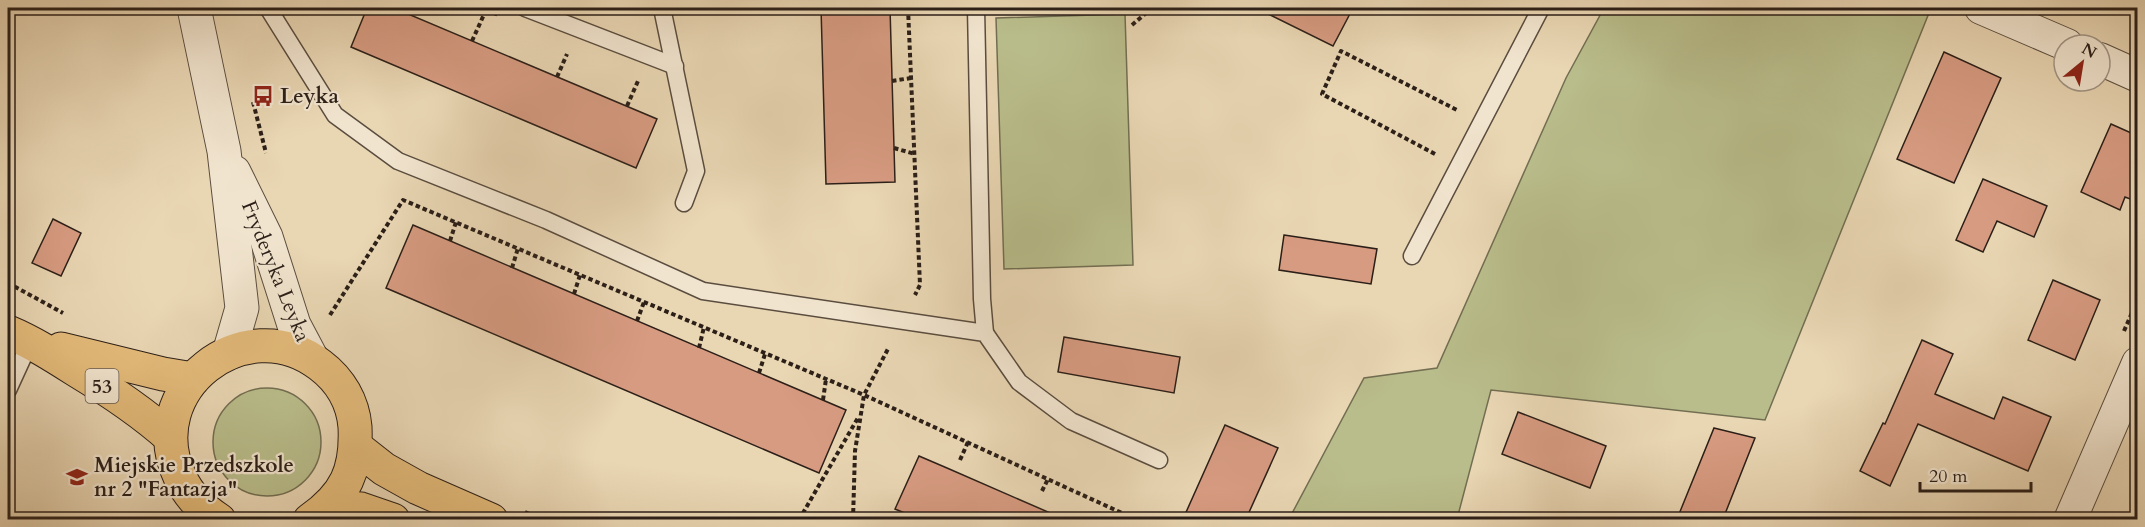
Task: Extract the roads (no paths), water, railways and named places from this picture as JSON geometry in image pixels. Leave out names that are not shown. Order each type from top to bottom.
[{"type":"main road","name":"53","points":[[19,337],[143,369],[193,379]]},
{"type":"main road","name":"53","points":[[19,337],[119,396],[170,437]]},
{"type":"main road","points":[[219,519],[204,510],[187,491],[174,464],[170,437],[173,419],[181,395],[193,379],[210,363],[242,348],[271,346],[312,359],[334,378],[343,389],[349,402],[354,422],[356,447],[352,469],[340,492],[319,513]]},
{"type":"main road","points":[[356,447],[384,469],[418,488],[491,519]]},
{"type":"main road","points":[[319,513],[361,509],[393,519]]},
{"type":"street","name":"Fryderyka Leyka","points":[[194,8],[224,151],[242,309],[229,353]]},
{"type":"street","points":[[1981,8],[2052,39]]},
{"type":"street","points":[[2112,64],[2138,76]]},
{"type":"street","name":"Fryderyka Leyka","points":[[224,151],[266,237],[294,325],[312,359]]},
{"type":"street","points":[[2070,519],[2138,363]]},
{"type":"lane","points":[[268,8],[335,115],[398,161],[546,220],[703,291],[985,333]]},
{"type":"lane","points":[[525,8],[675,66]]},
{"type":"lane","points":[[662,8],[696,171],[684,203]]},
{"type":"lane","points":[[976,8],[982,299],[985,333],[1019,382],[1071,422],[1159,460]]},
{"type":"lane","points":[[1412,256],[1541,8]]},
{"type":"lane","points":[[8,390],[19,337]]},
{"type":"place","name":"Leyka","points":[[263,96]]},
{"type":"place","name":"Miejskie Przedszkole nr 2 \"Fantazja\"","points":[[77,477]]}]
